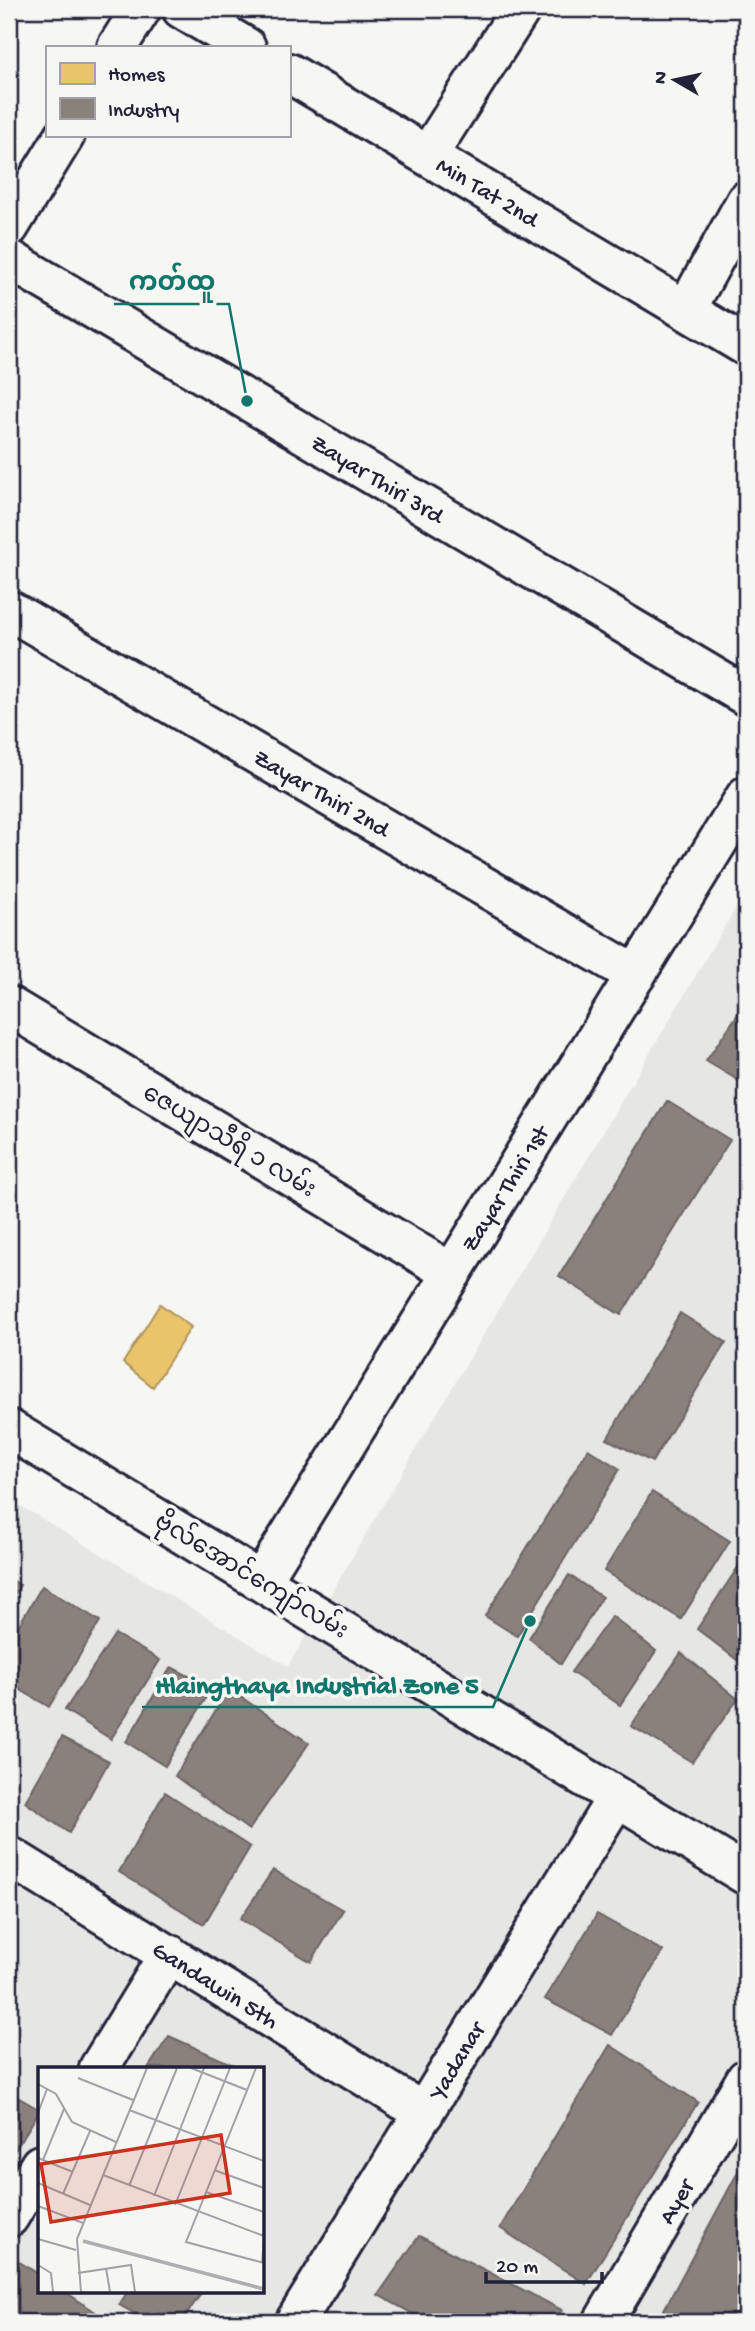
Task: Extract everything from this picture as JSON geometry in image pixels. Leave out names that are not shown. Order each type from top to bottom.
[{"type":"street","points":[[118,46],[141,9]]},
{"type":"street","points":[[182,9],[244,46]]},
{"type":"street","points":[[428,155],[521,9]]},
{"type":"street","name":"Min Tat 2nd","points":[[290,73],[746,346]]},
{"type":"street","points":[[9,227],[64,136]]},
{"type":"street","points":[[686,310],[746,201]]},
{"type":"street","name":"Zayar Thiri 3rd","points":[[9,260],[746,696]]},
{"type":"street","name":"Zayar Thiri 2nd","points":[[9,610],[636,975]]},
{"type":"street","name":"Zayar Thiri 1st","points":[[262,1580],[746,796]]},
{"type":"street","name":"ဇေယျာသီရိ ၁ လမ်း","points":[[9,1006],[452,1273]]},
{"type":"street","name":"ဗိုလ်အောင်ကျော်လမ်း","points":[[9,1429],[746,1875]]},
{"type":"street","name":"Yadanar","points":[[295,2322],[617,1797]]},
{"type":"street","name":"Gandawin 5th","points":[[9,1856],[424,2113]]},
{"type":"street","points":[[100,2067],[169,1954]]},
{"type":"street","name":"Ayer","points":[[603,2322],[746,2079]]},
{"type":"street","points":[[9,2217],[38,2168]]},
{"type":"shaded area","points":[[735,909],[746,916],[746,2322],[9,2322],[9,1499],[288,1666]]},
{"type":"building: Homes","points":[[160,1304],[191,1327],[153,1387],[123,1363]]},
{"type":"building: Industry","points":[[746,1002],[746,1085],[706,1061]]},
{"type":"building: Industry","points":[[667,1101],[730,1140],[621,1315],[559,1276]]},
{"type":"building: Industry","points":[[680,1313],[726,1342],[652,1462],[607,1439]]},
{"type":"building: Industry","points":[[588,1449],[620,1469],[517,1636],[485,1616]]},
{"type":"building: Industry","points":[[652,1492],[730,1541],[681,1619],[604,1571]]},
{"type":"building: Industry","points":[[746,1555],[746,1667],[697,1629]]},
{"type":"building: Industry","points":[[569,1575],[602,1597],[561,1664],[529,1638]]},
{"type":"building: Industry","points":[[9,1578],[20,1585],[9,1604]]},
{"type":"building: Industry","points":[[42,1586],[100,1621],[49,1707],[9,1683],[9,1642]]},
{"type":"building: Industry","points":[[612,1616],[656,1651],[620,1705],[571,1672]]},
{"type":"building: Industry","points":[[115,1634],[160,1660],[111,1739],[65,1710]]},
{"type":"building: Industry","points":[[681,1653],[738,1699],[692,1762],[631,1726]]},
{"type":"building: Industry","points":[[171,1667],[212,1688],[165,1766],[126,1742]]},
{"type":"building: Industry","points":[[229,1689],[309,1743],[249,1830],[175,1776]]},
{"type":"building: Industry","points":[[62,1737],[109,1761],[69,1833],[25,1802]]},
{"type":"building: Industry","points":[[165,1792],[250,1847],[204,1924],[119,1872]]},
{"type":"building: Industry","points":[[273,1870],[343,1910],[311,1962],[240,1919]]},
{"type":"building: Industry","points":[[597,1914],[663,1951],[612,2035],[545,1999]]},
{"type":"building: Industry","points":[[169,2036],[238,2067],[149,2067]]},
{"type":"building: Industry","points":[[610,2045],[698,2102],[586,2284],[500,2228]]},
{"type":"building: Industry","points":[[9,2092],[38,2109],[38,2113],[9,2160]]},
{"type":"building: Industry","points":[[746,2157],[746,2322],[670,2322],[660,2317]]},
{"type":"building: Industry","points":[[419,2236],[562,2310],[553,2322],[428,2322],[378,2295]]},
{"type":"building: Industry","points":[[18,2261],[38,2274],[38,2292],[66,2292],[100,2315],[95,2322],[9,2322],[9,2274]]},
{"type":"building: Industry","points":[[127,2292],[202,2292],[181,2322],[150,2322],[119,2305]]},
{"type":"place","name":"ကတ်ထူ","points":[[247,401]]},
{"type":"place","name":"Hlaingthaya Industrial Zone 5","points":[[530,1621]]}]
